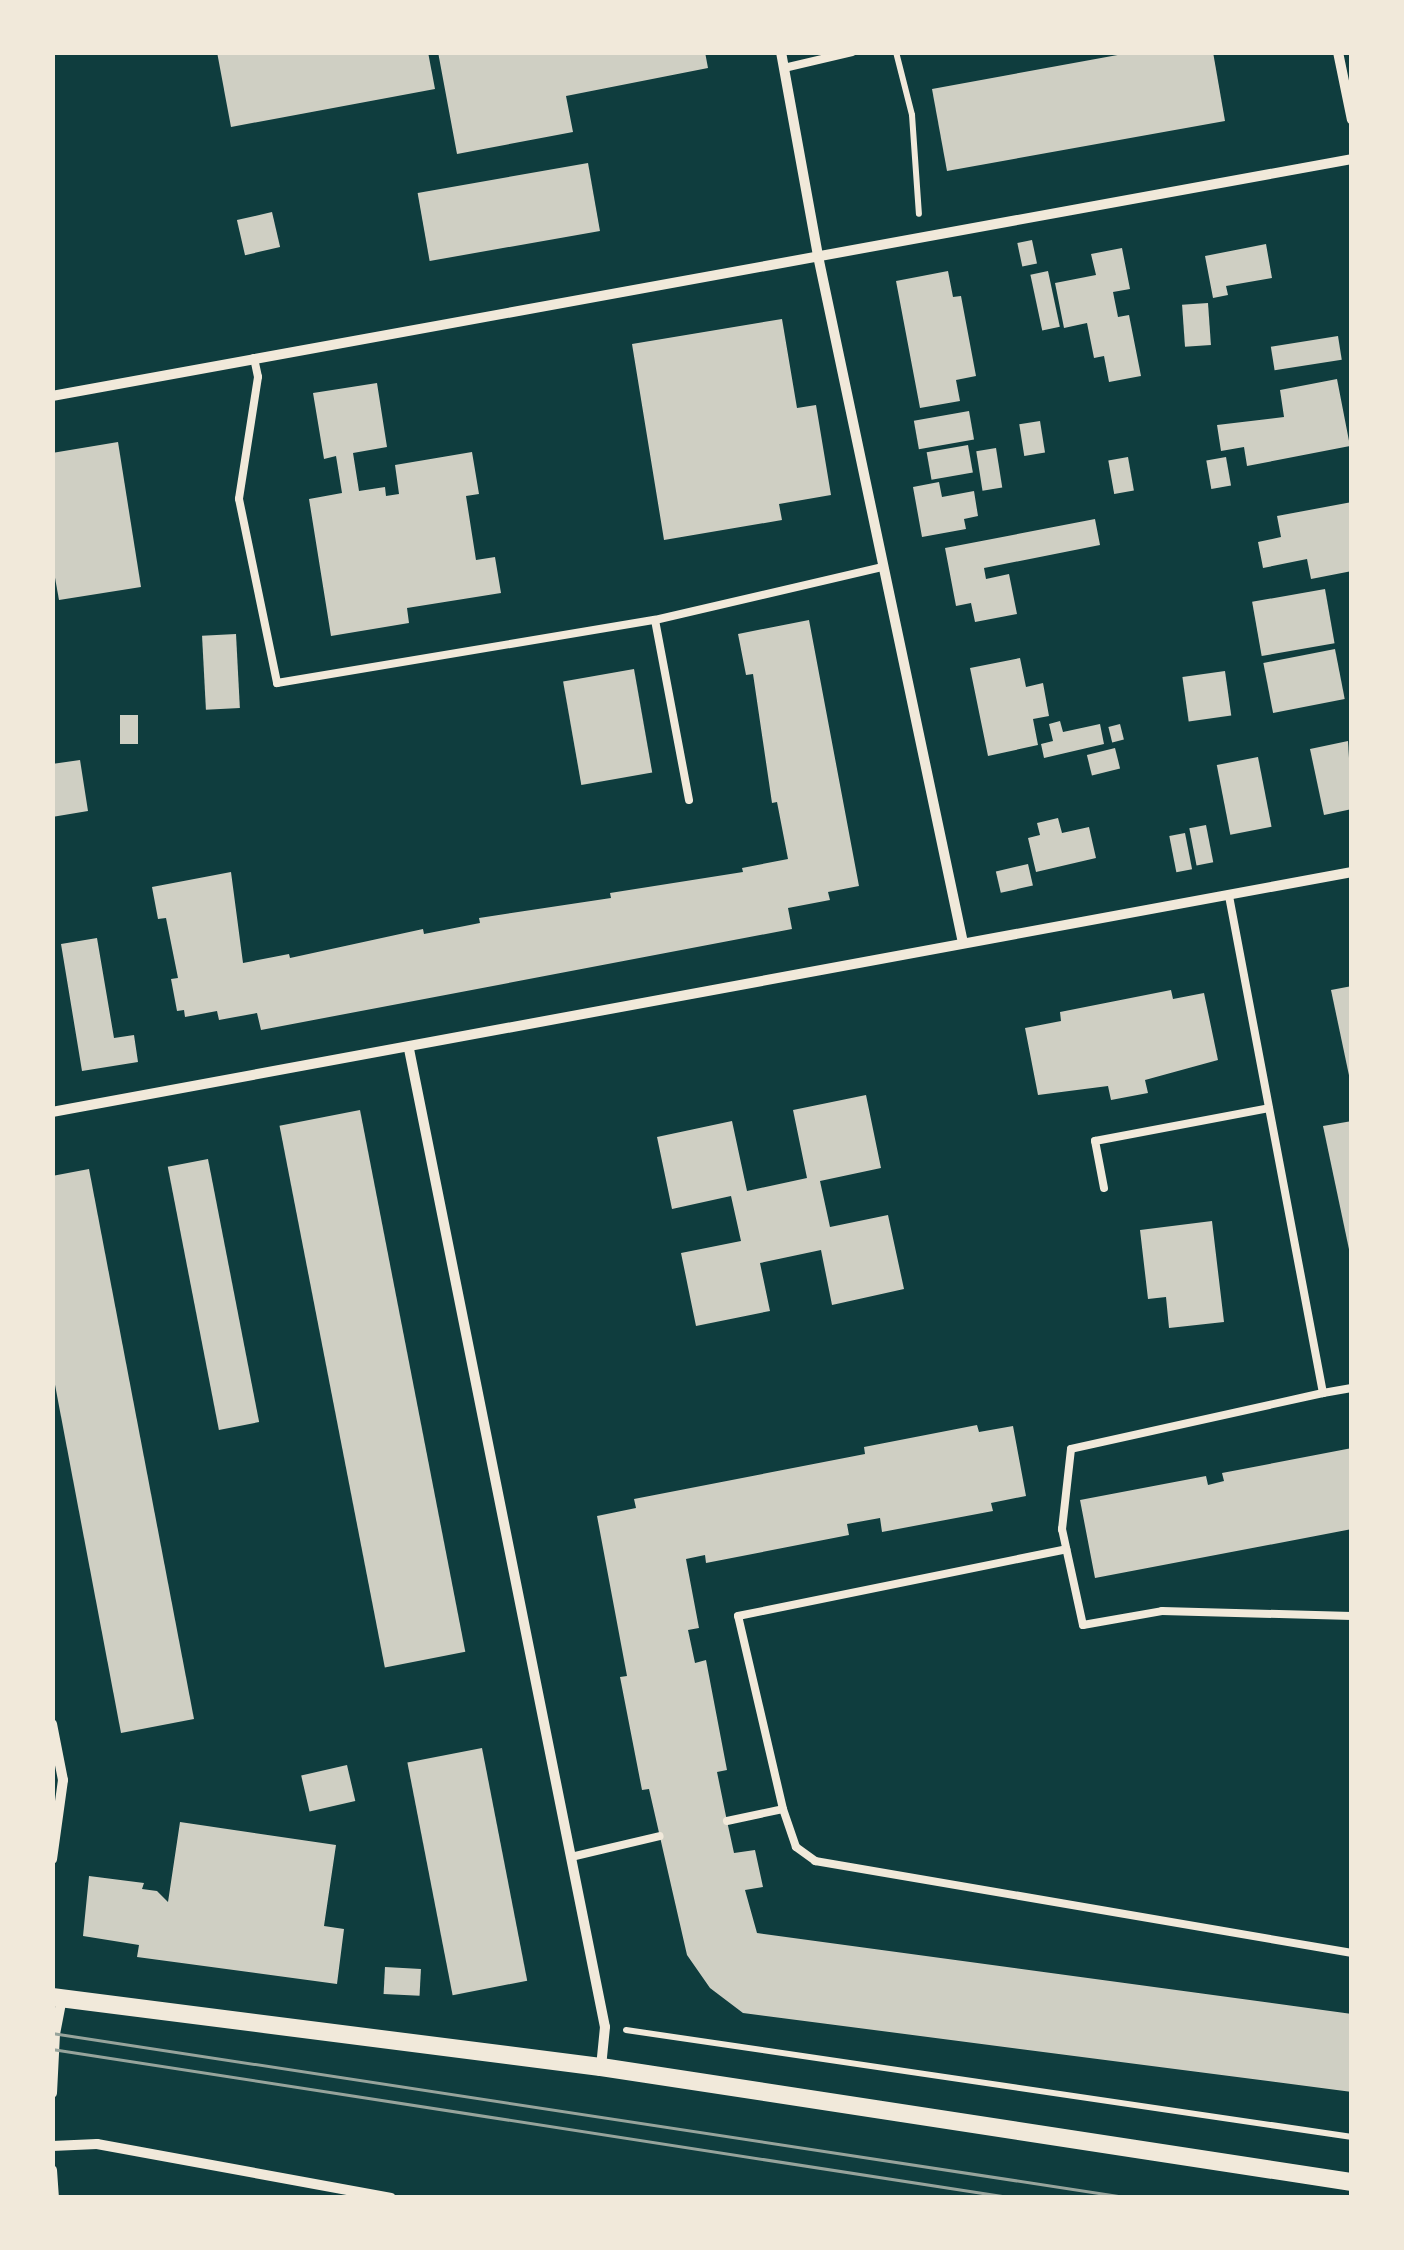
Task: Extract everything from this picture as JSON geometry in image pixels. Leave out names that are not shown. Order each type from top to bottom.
[{"type":"street","points":[[781,52],[818,256],[963,942]]},
{"type":"street","points":[[1338,52],[1352,120]]},
{"type":"street","points":[[52,396],[1352,159]]},
{"type":"street","points":[[52,1112],[1352,872]]},
{"type":"street","points":[[409,1048],[605,2027],[601,2067]]},
{"type":"street","points":[[52,1724],[64,1780],[52,1859]]},
{"type":"street","points":[[52,2093],[57,1998],[601,2067],[1352,2182]]},
{"type":"street","points":[[52,2146],[97,2144],[391,2198]]},
{"type":"street","points":[[52,2170],[54,2198]]},
{"type":"lane","points":[[784,68],[852,52]]},
{"type":"lane","points":[[254,358],[258,378],[239,499],[277,683],[655,620],[884,567]]},
{"type":"lane","points":[[655,620],[689,800]]},
{"type":"lane","points":[[1228,896],[1322,1393]]},
{"type":"lane","points":[[1104,1188],[1096,1141],[1269,1108]]},
{"type":"lane","points":[[1352,1388],[1071,1448],[1062,1529],[1083,1625],[1162,1611],[1352,1616]]},
{"type":"lane","points":[[1066,1549],[738,1616],[782,1809],[796,1846],[815,1862],[1352,1953]]},
{"type":"lane","points":[[727,1822],[782,1809]]},
{"type":"lane","points":[[570,1857],[660,1836]]},
{"type":"path","points":[[896,52],[912,115],[921,239]]},
{"type":"path","points":[[605,2027],[1352,2136]]},
{"type":"building","points":[[217,52],[428,52],[435,89],[231,127]]},
{"type":"building","points":[[438,52],[705,52],[708,68],[566,96],[573,132],[457,154]]},
{"type":"building","points":[[1134,52],[1213,52],[1225,121],[947,171],[932,89]]},
{"type":"building","points":[[588,163],[600,231],[430,261],[418,193]]},
{"type":"building","points":[[272,212],[280,247],[245,255],[237,220]]},
{"type":"building","points":[[1032,240],[1037,263],[1022,267],[1017,243]]},
{"type":"building","points":[[1266,244],[1272,278],[1226,286],[1228,295],[1213,298],[1205,256]]},
{"type":"building","points":[[1122,248],[1130,289],[1113,292],[1118,317],[1129,315],[1141,376],[1109,382],[1104,356],[1094,358],[1087,323],[1064,328],[1055,283],[1096,275],[1091,254]]},
{"type":"building","points":[[948,271],[953,297],[961,296],[976,376],[956,380],[960,401],[920,408],[896,281]]},
{"type":"building","points":[[1048,271],[1060,327],[1042,330],[1030,275]]},
{"type":"building","points":[[1208,303],[1211,345],[1185,347],[1182,305]]},
{"type":"building","points":[[782,319],[797,408],[816,405],[831,495],[779,504],[782,520],[664,540],[632,344]]},
{"type":"building","points":[[1338,336],[1342,360],[1275,370],[1271,347]]},
{"type":"building","points":[[1337,379],[1350,446],[1247,466],[1244,447],[1221,451],[1217,425],[1284,417],[1280,390]]},
{"type":"building","points":[[377,383],[387,447],[353,453],[359,491],[385,487],[386,496],[399,494],[395,465],[472,452],[479,494],[466,496],[476,560],[495,557],[501,593],[407,608],[409,623],[331,636],[309,499],[342,493],[336,456],[324,459],[313,393]]},
{"type":"building","points":[[969,411],[974,440],[919,449],[914,421]]},
{"type":"building","points":[[1040,421],[1045,453],[1024,456],[1019,424]]},
{"type":"building","points":[[118,442],[141,587],[59,600],[52,561],[52,453]]},
{"type":"building","points":[[968,445],[973,473],[932,480],[927,452]]},
{"type":"building","points":[[996,448],[1002,488],[983,491],[976,451]]},
{"type":"building","points":[[1128,457],[1134,490],[1114,494],[1108,460]]},
{"type":"building","points":[[1226,457],[1231,486],[1211,489],[1206,460]]},
{"type":"building","points":[[939,482],[942,497],[974,491],[978,516],[964,519],[966,529],[922,537],[913,487]]},
{"type":"building","points":[[1352,502],[1352,571],[1311,579],[1307,559],[1263,568],[1258,542],[1281,537],[1277,516]]},
{"type":"building","points":[[1095,519],[1100,545],[984,568],[986,579],[1009,574],[1017,614],[975,622],[971,603],[956,606],[945,548]]},
{"type":"building","points":[[1325,589],[1335,643],[1262,656],[1252,602]]},
{"type":"building","points":[[809,620],[859,886],[828,892],[830,900],[788,908],[792,929],[261,1030],[257,1013],[219,1020],[217,1011],[185,1017],[184,1010],[177,1011],[171,979],[178,978],[166,918],[158,919],[152,887],[231,872],[243,963],[289,954],[290,958],[423,929],[424,934],[480,923],[479,918],[611,898],[610,893],[743,872],[742,868],[788,859],[777,802],[772,803],[753,674],[746,675],[738,634]]},
{"type":"building","points":[[236,634],[240,708],[206,710],[202,636]]},
{"type":"building","points":[[1335,649],[1345,699],[1273,713],[1263,663]]},
{"type":"building","points":[[1020,658],[1026,687],[1043,683],[1049,716],[1033,719],[1038,745],[988,756],[970,668]]},
{"type":"building","points":[[634,669],[652,772],[581,785],[563,682]]},
{"type":"building","points":[[1225,671],[1231,716],[1189,722],[1182,677]]},
{"type":"building","points":[[120,715],[138,715],[138,744],[120,744]]},
{"type":"building","points":[[1060,721],[1063,732],[1100,724],[1104,744],[1044,758],[1041,744],[1053,741],[1049,724]]},
{"type":"building","points":[[1120,724],[1124,740],[1112,742],[1108,727]]},
{"type":"building","points":[[1348,741],[1352,809],[1324,815],[1310,749]]},
{"type":"building","points":[[1115,748],[1120,768],[1092,775],[1087,755]]},
{"type":"building","points":[[1258,757],[1272,827],[1230,835],[1217,765]]},
{"type":"building","points":[[80,760],[88,811],[52,817],[52,764]]},
{"type":"building","points":[[1058,818],[1062,833],[1089,827],[1096,858],[1036,872],[1028,838],[1040,835],[1037,823]]},
{"type":"building","points":[[1206,825],[1213,862],[1197,866],[1189,828]]},
{"type":"building","points":[[1185,833],[1192,869],[1176,872],[1169,836]]},
{"type":"building","points":[[1028,864],[1033,885],[1001,893],[996,871]]},
{"type":"building","points":[[97,938],[114,1038],[134,1035],[138,1062],[82,1071],[61,944]]},
{"type":"building","points":[[1352,986],[1352,1080],[1350,1080],[1331,990]]},
{"type":"building","points":[[1171,990],[1173,999],[1204,993],[1218,1060],[1145,1080],[1148,1093],[1111,1100],[1108,1086],[1038,1095],[1025,1028],[1061,1021],[1060,1012]]},
{"type":"building","points":[[866,1095],[881,1168],[820,1181],[830,1227],[888,1215],[904,1289],[832,1305],[821,1250],[760,1263],[770,1311],[696,1326],[681,1253],[741,1241],[731,1196],[672,1209],[657,1137],[732,1121],[747,1191],[807,1178],[793,1110]]},
{"type":"building","points":[[360,1110],[465,1652],[385,1668],[280,1126]]},
{"type":"building","points":[[1352,1121],[1352,1254],[1350,1254],[1323,1126]]},
{"type":"building","points":[[208,1159],[259,1422],[219,1430],[168,1167]]},
{"type":"building","points":[[89,1169],[194,1719],[121,1733],[52,1369],[52,1176]]},
{"type":"building","points":[[1212,1221],[1224,1322],[1169,1328],[1166,1297],[1148,1299],[1140,1230]]},
{"type":"building","points":[[977,1425],[979,1432],[1013,1426],[1026,1496],[991,1503],[993,1511],[882,1532],[880,1518],[847,1524],[849,1535],[706,1563],[705,1555],[686,1559],[699,1628],[688,1630],[695,1663],[706,1660],[727,1770],[717,1772],[734,1853],[755,1850],[763,1887],[745,1890],[757,1933],[1352,2014],[1352,2092],[743,2013],[710,1988],[687,1955],[649,1789],[642,1790],[620,1677],[627,1676],[597,1516],[636,1508],[634,1499],[865,1454],[864,1447]]},
{"type":"building","points":[[1352,1448],[1352,1529],[1095,1578],[1080,1500],[1206,1476],[1208,1485],[1224,1481],[1222,1473]]},
{"type":"building","points":[[482,1748],[527,1981],[453,1995],[407,1763]]},
{"type":"building","points":[[347,1765],[355,1801],[310,1812],[301,1776]]},
{"type":"building","points":[[180,1822],[336,1845],[324,1926],[344,1929],[337,1984],[137,1957],[139,1945],[83,1936],[89,1876],[144,1883],[142,1889],[157,1891],[168,1902]]},
{"type":"building","points":[[385,1967],[421,1969],[420,1996],[384,1994]]},
{"type":"tram line","points":[[52,2033],[1132,2198]]},
{"type":"tram line","points":[[52,2049],[1015,2198]]}]
